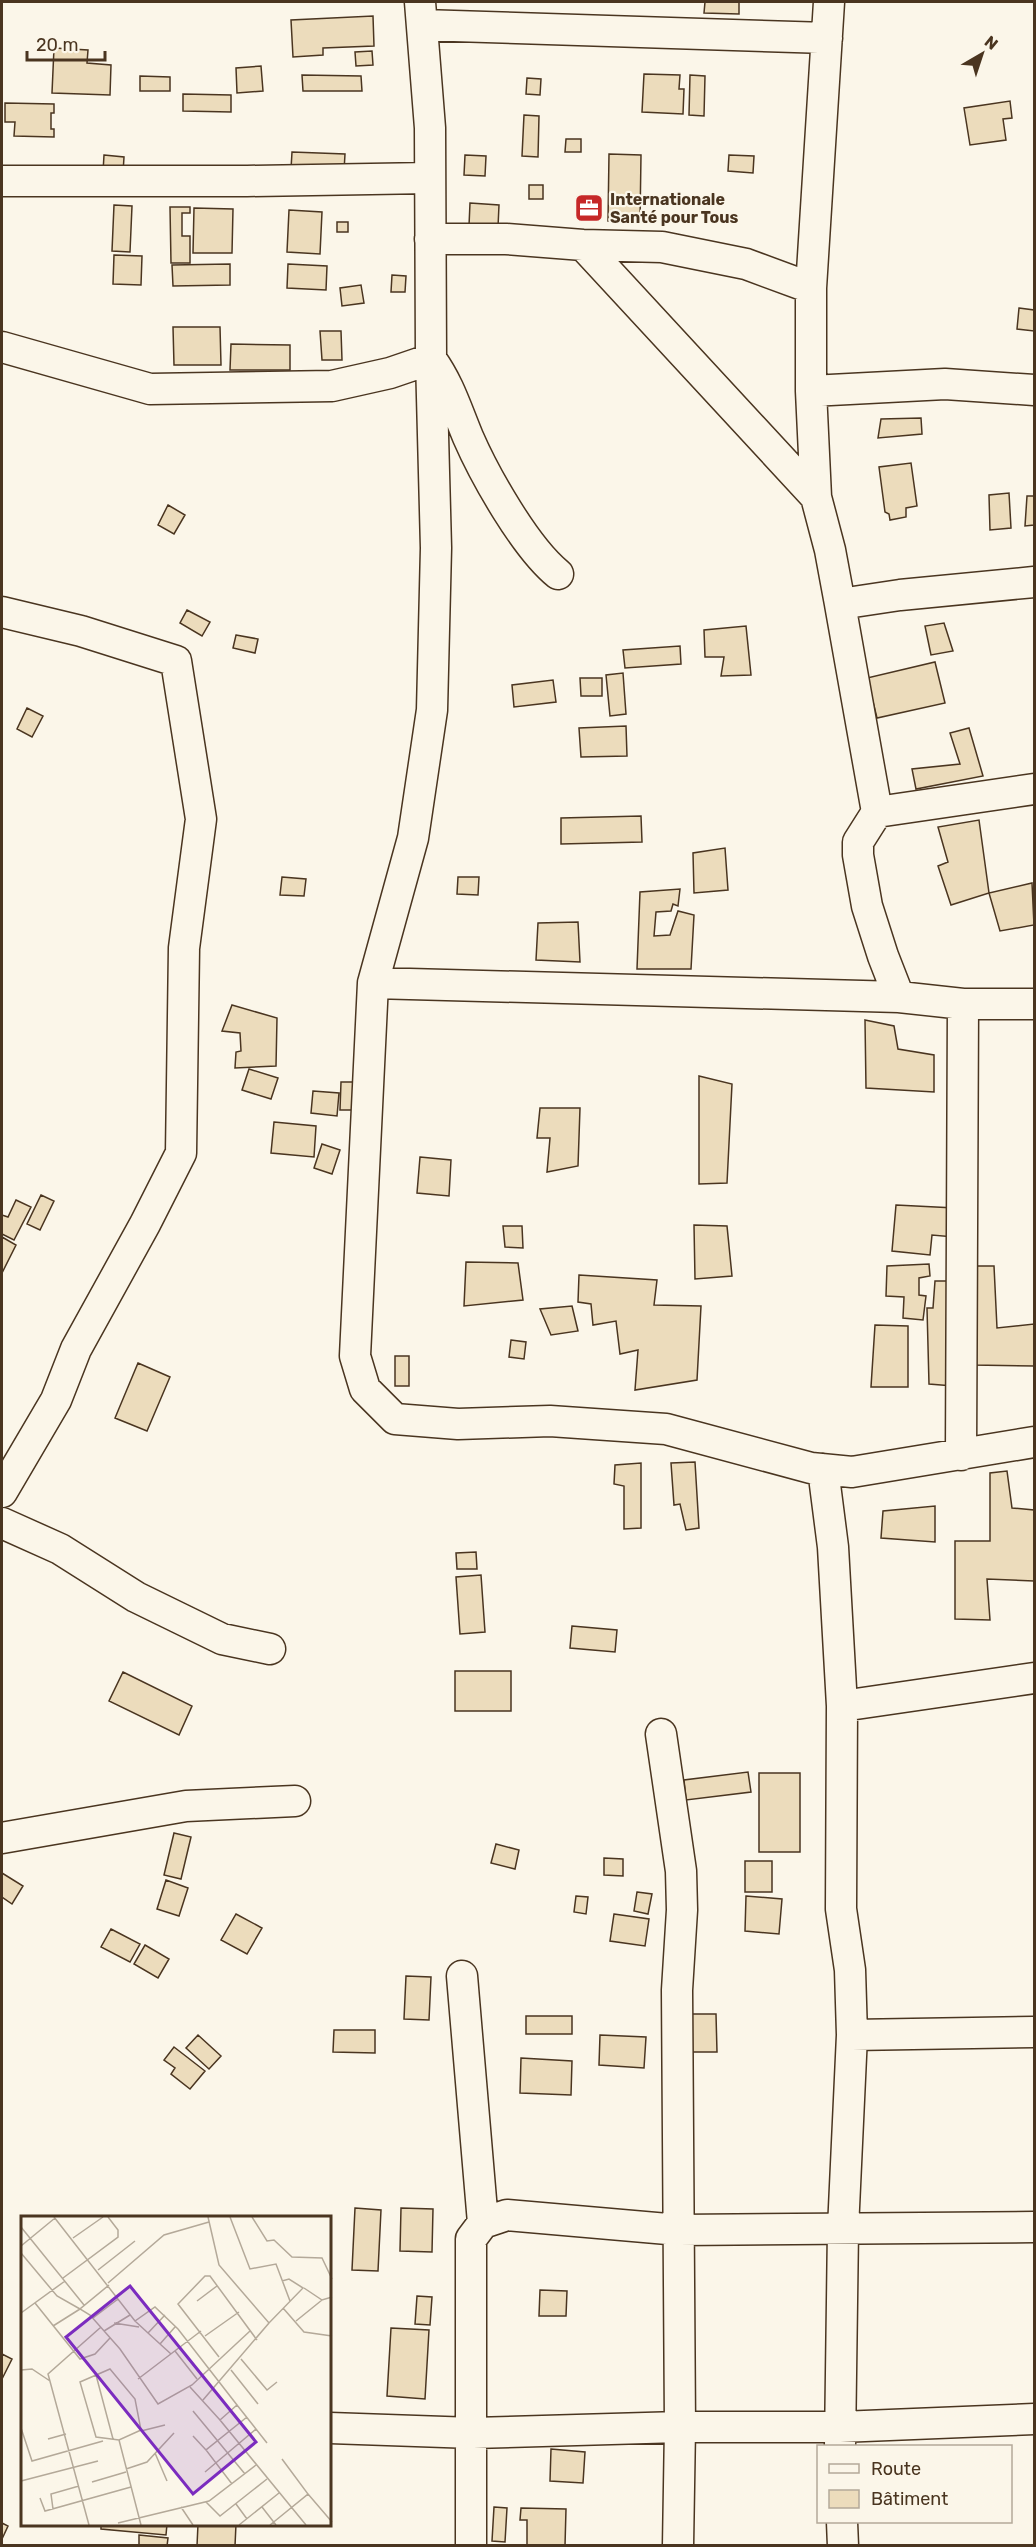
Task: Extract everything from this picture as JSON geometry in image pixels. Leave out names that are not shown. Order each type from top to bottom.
[{"type":"street","points":[[829,2],[811,288],[811,392],[816,497],[830,550],[877,812],[858,842],[858,855],[867,906],[899,997]]},
{"type":"street","points":[[827,38],[421,13],[430,128],[430,359],[436,548],[432,710],[413,838],[373,983],[356,1356],[365,1389],[395,1419],[458,1424],[550,1421],[666,1429],[823,1469],[852,1472],[1035,1442]]},
{"type":"street","points":[[2,181],[429,178]]},
{"type":"street","points":[[430,239],[506,239],[584,245],[662,247],[746,264],[811,288]]},
{"type":"street","points":[[584,245],[816,497]]},
{"type":"street","points":[[2,347],[150,389],[332,386],[390,373],[430,359]]},
{"type":"street","points":[[430,359],[445,378],[469,440],[484,470],[522,532],[548,566],[558,574]]},
{"type":"street","points":[[811,392],[945,384],[1035,390]]},
{"type":"street","points":[[840,604],[900,595],[1035,582]]},
{"type":"street","points":[[2,612],[81,631],[176,661],[201,819],[184,948],[181,1153],[145,1224],[76,1348],[56,1401],[2,1492]]},
{"type":"street","points":[[877,812],[1035,789]]},
{"type":"street","points":[[373,983],[899,997],[963,1004],[1035,1004]]},
{"type":"street","points":[[961,1455],[963,1004]]},
{"type":"street","points":[[823,1469],[833,1547],[842,1706],[841,1909],[850,1970],[852,2035],[843,2229],[840,2437]]},
{"type":"street","points":[[2,1523],[60,1549],[136,1597],[222,1639],[270,1649]]},
{"type":"street","points":[[842,1706],[1035,1678]]},
{"type":"street","points":[[661,1734],[681,1871],[682,1910],[677,1990],[680,2427],[678,2546]]},
{"type":"street","points":[[2,1838],[186,1806],[295,1801]]},
{"type":"street","points":[[462,1976],[483,2223]]},
{"type":"street","points":[[852,2035],[1035,2032]]},
{"type":"street","points":[[471,2546],[473,2433],[471,2239],[483,2223],[507,2215],[679,2230],[1035,2226]]},
{"type":"street","points":[[332,2428],[473,2433],[680,2427],[840,2437],[1035,2420]]},
{"type":"street","points":[[842,2523],[843,2546]]},
{"type":"building","points":[[705,2],[739,2],[739,14],[704,13]]},
{"type":"building","points":[[373,16],[374,46],[323,48],[323,55],[293,57],[291,20]]},
{"type":"building","points":[[54,48],[88,50],[87,63],[111,65],[110,95],[52,93]]},
{"type":"building","points":[[372,51],[373,65],[356,66],[355,52]]},
{"type":"building","points":[[261,66],[263,91],[237,93],[236,68]]},
{"type":"building","points":[[644,74],[680,75],[679,89],[684,89],[683,114],[642,112]]},
{"type":"building","points":[[302,75],[361,76],[362,91],[303,91]]},
{"type":"building","points":[[690,75],[705,76],[704,116],[689,115]]},
{"type":"building","points":[[140,76],[170,77],[170,91],[140,91]]},
{"type":"building","points":[[527,78],[541,79],[540,95],[526,94]]},
{"type":"building","points":[[183,94],[231,95],[231,112],[183,111]]},
{"type":"building","points":[[1010,101],[1012,118],[1003,119],[1006,140],[970,145],[964,108]]},
{"type":"building","points":[[5,103],[54,104],[54,113],[51,113],[51,129],[54,129],[54,137],[14,136],[15,122],[5,122]]},
{"type":"building","points":[[524,115],[539,116],[538,157],[522,156]]},
{"type":"building","points":[[566,139],[581,139],[581,152],[565,152]]},
{"type":"building","points":[[292,152],[345,154],[344,171],[291,169]]},
{"type":"building","points":[[609,154],[641,155],[640,222],[608,221]]},
{"type":"building","points":[[104,155],[124,157],[123,173],[103,172]]},
{"type":"building","points":[[465,155],[486,156],[485,176],[464,175]]},
{"type":"building","points":[[729,155],[754,156],[753,173],[728,171]]},
{"type":"building","points":[[529,185],[543,185],[543,199],[529,199]]},
{"type":"building","points":[[470,203],[499,205],[498,227],[469,226]]},
{"type":"building","points":[[114,205],[132,206],[130,252],[112,251]]},
{"type":"building","points":[[170,207],[190,207],[190,213],[182,213],[182,236],[190,236],[190,263],[171,263]]},
{"type":"building","points":[[194,208],[233,209],[232,253],[193,253]]},
{"type":"building","points":[[289,210],[322,212],[320,254],[287,252]]},
{"type":"building","points":[[337,222],[348,222],[348,232],[337,232]]},
{"type":"building","points":[[114,255],[142,256],[141,285],[113,284]]},
{"type":"building","points":[[230,264],[230,285],[173,286],[172,265]]},
{"type":"building","points":[[288,264],[327,266],[326,290],[287,288]]},
{"type":"building","points":[[392,275],[406,276],[405,292],[391,292]]},
{"type":"building","points":[[361,285],[364,303],[342,306],[340,288]]},
{"type":"building","points":[[1019,308],[1034,310],[1034,331],[1017,329]]},
{"type":"building","points":[[173,327],[220,327],[221,365],[174,365]]},
{"type":"building","points":[[320,331],[341,331],[342,360],[322,360]]},
{"type":"building","points":[[231,344],[290,345],[290,370],[230,370]]},
{"type":"building","points":[[921,418],[922,434],[878,438],[881,419]]},
{"type":"building","points":[[911,463],[917,506],[906,508],[906,517],[890,520],[889,514],[885,512],[879,467]]},
{"type":"building","points":[[1009,493],[1011,528],[990,530],[989,495]]},
{"type":"building","points":[[1027,496],[1034,496],[1034,525],[1025,526]]},
{"type":"building","points":[[168,505],[185,515],[174,534],[158,525]]},
{"type":"building","points":[[187,610],[210,622],[202,636],[180,623]]},
{"type":"building","points":[[944,623],[953,651],[931,655],[925,626]]},
{"type":"building","points":[[746,626],[751,675],[721,676],[724,657],[705,657],[704,630]]},
{"type":"building","points":[[236,635],[258,639],[255,653],[233,648]]},
{"type":"building","points":[[680,646],[681,664],[625,668],[623,650]]},
{"type":"building","points":[[935,662],[945,703],[877,718],[867,678]]},
{"type":"building","points":[[623,673],[626,714],[610,716],[606,675]]},
{"type":"building","points":[[580,678],[602,678],[602,696],[581,696]]},
{"type":"building","points":[[553,680],[556,702],[514,707],[512,685]]},
{"type":"building","points":[[27,708],[43,716],[32,737],[17,729]]},
{"type":"building","points":[[626,726],[627,756],[581,757],[579,728]]},
{"type":"building","points":[[969,728],[983,776],[916,789],[912,769],[960,764],[950,733]]},
{"type":"building","points":[[641,816],[642,842],[561,844],[561,818]]},
{"type":"building","points":[[979,820],[989,893],[951,905],[938,866],[948,862],[938,827]]},
{"type":"building","points":[[725,848],[728,890],[694,893],[693,853]]},
{"type":"building","points":[[282,877],[306,879],[304,896],[280,895]]},
{"type":"building","points":[[458,877],[479,877],[478,895],[457,894]]},
{"type":"building","points":[[1032,883],[1034,925],[1000,931],[989,893]]},
{"type":"building","points":[[680,889],[678,906],[673,904],[671,911],[656,912],[654,936],[670,935],[678,911],[694,915],[691,969],[637,969],[640,892]]},
{"type":"building","points":[[578,922],[580,962],[536,960],[538,923]]},
{"type":"building","points":[[232,1005],[277,1018],[276,1066],[235,1068],[236,1052],[241,1051],[240,1033],[222,1031]]},
{"type":"building","points":[[865,1020],[894,1026],[898,1049],[934,1055],[934,1092],[866,1088]]},
{"type":"building","points":[[249,1069],[278,1078],[271,1099],[242,1090]]},
{"type":"building","points":[[699,1076],[732,1084],[727,1183],[699,1184]]},
{"type":"building","points":[[341,1082],[358,1082],[358,1110],[340,1110]]},
{"type":"building","points":[[313,1091],[339,1093],[337,1116],[311,1113]]},
{"type":"building","points":[[540,1108],[580,1108],[578,1166],[547,1172],[550,1138],[537,1138]]},
{"type":"building","points":[[274,1122],[316,1126],[314,1157],[271,1153]]},
{"type":"building","points":[[322,1144],[340,1150],[332,1174],[314,1168]]},
{"type":"building","points":[[420,1157],[451,1160],[449,1196],[417,1193]]},
{"type":"building","points":[[41,1195],[54,1201],[40,1230],[27,1224]]},
{"type":"building","points":[[16,1200],[31,1207],[14,1240],[2,1234],[2,1215],[8,1217]]},
{"type":"building","points":[[896,1205],[955,1208],[954,1237],[932,1235],[930,1255],[892,1251]]},
{"type":"building","points":[[694,1225],[727,1226],[732,1276],[695,1279]]},
{"type":"building","points":[[503,1226],[522,1226],[523,1248],[505,1247]]},
{"type":"building","points":[[2,1237],[16,1245],[2,1273]]},
{"type":"building","points":[[466,1262],[518,1263],[523,1300],[464,1306]]},
{"type":"building","points":[[929,1264],[930,1276],[919,1278],[919,1295],[926,1296],[923,1320],[903,1318],[904,1297],[886,1296],[887,1266]]},
{"type":"building","points":[[968,1266],[994,1266],[997,1328],[1034,1324],[1034,1366],[972,1365]]},
{"type":"building","points":[[579,1275],[657,1280],[654,1305],[701,1306],[697,1380],[635,1390],[638,1350],[620,1354],[616,1321],[593,1325],[591,1304],[578,1302]]},
{"type":"building","points":[[935,1281],[952,1281],[953,1386],[929,1384],[927,1308],[933,1308]]},
{"type":"building","points":[[572,1306],[578,1331],[551,1335],[540,1309]]},
{"type":"building","points":[[875,1325],[908,1326],[908,1387],[871,1387]]},
{"type":"building","points":[[511,1340],[526,1342],[524,1359],[509,1357]]},
{"type":"building","points":[[395,1356],[409,1356],[409,1386],[395,1386]]},
{"type":"building","points":[[138,1363],[170,1377],[147,1431],[115,1418]]},
{"type":"building","points":[[695,1462],[699,1528],[686,1530],[680,1504],[674,1505],[671,1463]]},
{"type":"building","points":[[641,1463],[641,1528],[624,1529],[624,1486],[614,1484],[615,1465]]},
{"type":"building","points":[[1007,1471],[1012,1508],[1034,1510],[1034,1581],[987,1579],[990,1620],[955,1619],[955,1541],[990,1541],[990,1473]]},
{"type":"building","points":[[935,1506],[935,1542],[881,1538],[883,1511]]},
{"type":"building","points":[[476,1552],[477,1569],[457,1569],[456,1553]]},
{"type":"building","points":[[481,1575],[485,1632],[460,1634],[456,1577]]},
{"type":"building","points":[[572,1626],[617,1630],[615,1652],[570,1648]]},
{"type":"building","points":[[455,1671],[511,1671],[511,1711],[455,1711]]},
{"type":"building","points":[[123,1672],[192,1706],[179,1735],[109,1701]]},
{"type":"building","points":[[748,1772],[751,1792],[686,1800],[684,1780]]},
{"type":"building","points":[[759,1773],[800,1773],[800,1852],[759,1852]]},
{"type":"building","points":[[174,1833],[191,1837],[181,1879],[164,1875]]},
{"type":"building","points":[[496,1844],[519,1850],[515,1869],[491,1863]]},
{"type":"building","points":[[604,1858],[623,1859],[623,1876],[604,1875]]},
{"type":"building","points":[[745,1861],[772,1861],[772,1892],[745,1892]]},
{"type":"building","points":[[2,1873],[23,1886],[12,1904],[2,1897]]},
{"type":"building","points":[[166,1880],[188,1888],[179,1916],[157,1909]]},
{"type":"building","points":[[637,1892],[652,1894],[648,1914],[634,1911]]},
{"type":"building","points":[[576,1896],[588,1897],[586,1914],[574,1912]]},
{"type":"building","points":[[746,1896],[782,1899],[779,1934],[745,1931]]},
{"type":"building","points":[[236,1914],[262,1928],[247,1954],[221,1940]]},
{"type":"building","points":[[614,1914],[649,1919],[645,1946],[610,1941]]},
{"type":"building","points":[[111,1929],[140,1944],[130,1962],[101,1947]]},
{"type":"building","points":[[145,1945],[169,1959],[158,1978],[134,1964]]},
{"type":"building","points":[[406,1976],[431,1977],[429,2020],[404,2019]]},
{"type":"building","points":[[687,2014],[716,2014],[717,2052],[687,2052]]},
{"type":"building","points":[[526,2016],[572,2016],[572,2034],[526,2034]]},
{"type":"building","points":[[334,2030],[375,2030],[375,2053],[333,2052]]},
{"type":"building","points":[[198,2035],[221,2056],[209,2069],[186,2048]]},
{"type":"building","points":[[600,2035],[646,2037],[644,2068],[599,2065]]},
{"type":"building","points":[[174,2047],[205,2071],[190,2089],[171,2074],[175,2068],[164,2060]]},
{"type":"building","points":[[521,2058],[572,2061],[571,2095],[520,2093]]},
{"type":"building","points":[[355,2208],[381,2210],[378,2271],[352,2270]]},
{"type":"building","points":[[401,2208],[433,2209],[432,2252],[400,2251]]},
{"type":"building","points":[[540,2290],[567,2291],[566,2316],[539,2316]]},
{"type":"building","points":[[417,2296],[432,2297],[430,2325],[415,2324]]},
{"type":"building","points":[[391,2328],[429,2330],[425,2399],[387,2396]]},
{"type":"building","points":[[2,2354],[12,2359],[2,2379]]},
{"type":"building","points":[[551,2449],[585,2452],[583,2483],[550,2481]]},
{"type":"building","points":[[494,2507],[507,2508],[505,2542],[492,2541]]},
{"type":"building","points":[[521,2508],[566,2509],[565,2546],[527,2546],[527,2520],[520,2520]]},
{"type":"building","points":[[2,2523],[8,2526],[2,2539]]},
{"type":"building","points":[[101,2526],[167,2526],[166,2535],[101,2529]]},
{"type":"building","points":[[198,2526],[236,2526],[235,2546],[197,2546]]},
{"type":"building","points":[[139,2535],[168,2538],[167,2546],[139,2546]]},
{"type":"place","name":"Internationale Santé pour Tous","points":[[589,208]]}]
